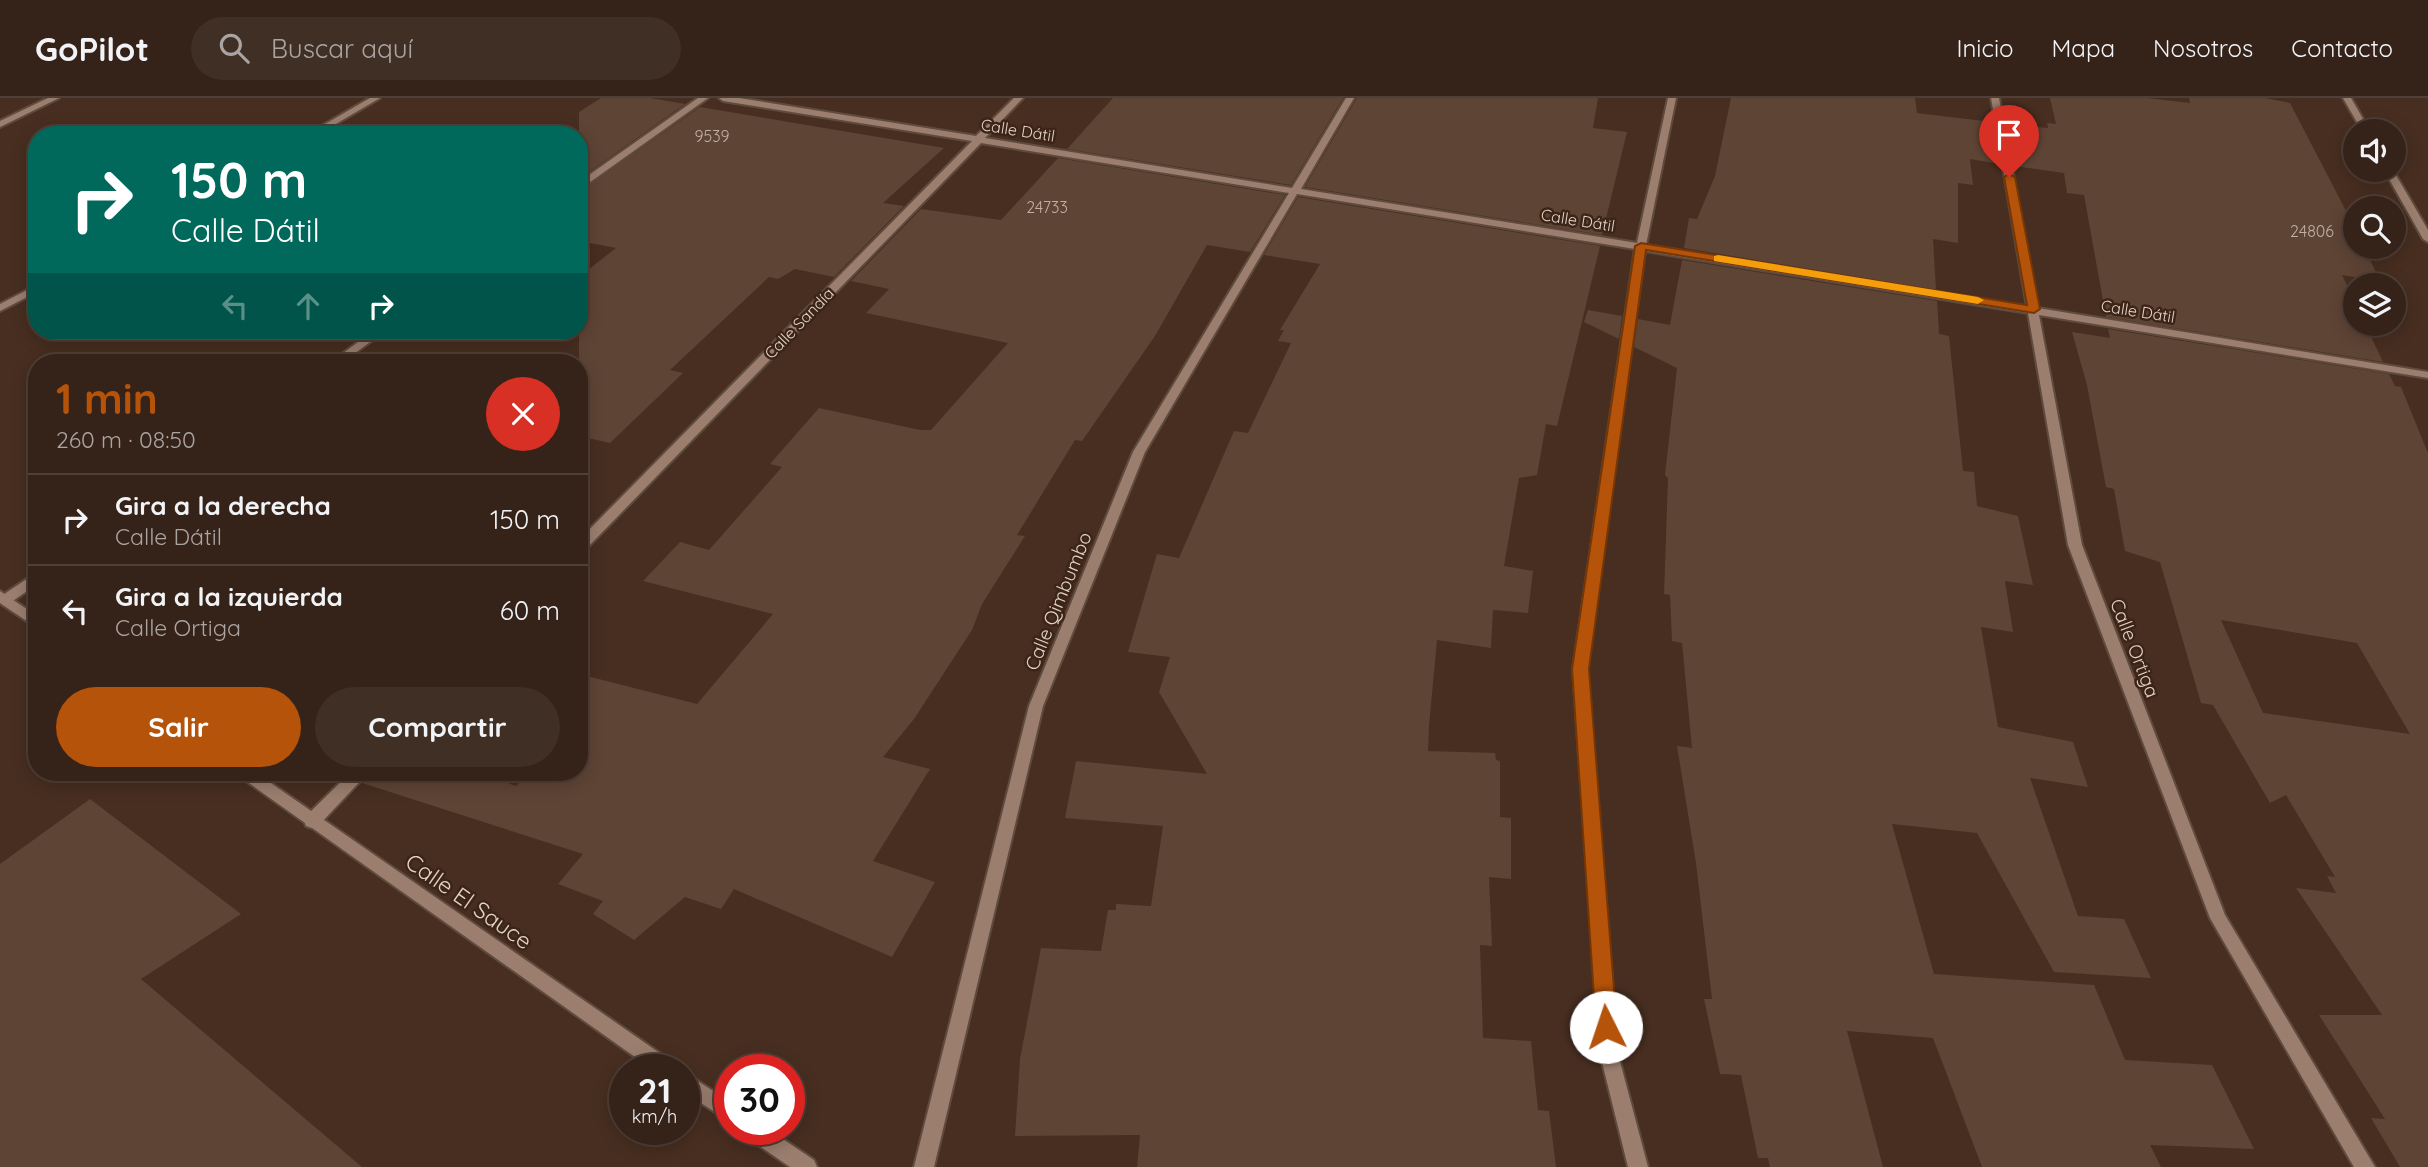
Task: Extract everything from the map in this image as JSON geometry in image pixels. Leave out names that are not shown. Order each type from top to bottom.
[{"type":"street","points":[[0,124],[55,98]]},
{"type":"street","points":[[326,126],[376,98]]},
{"type":"street","points":[[588,181],[704,98]]},
{"type":"street","name":"Calle Dátil","points":[[723,98],[2428,375]]},
{"type":"street","name":"Calle Sandía","points":[[588,539],[1019,98]]},
{"type":"street","name":"Calle Qimbumbo","points":[[924,1167],[1036,706],[1139,452],[1350,98]]},
{"type":"street","points":[[1637,1167],[1609,1054],[1580,669],[1641,246],[1672,98]]},
{"type":"street","name":"Calle Ortiga","points":[[1995,98],[2074,545],[2218,918],[2365,1167]]},
{"type":"street","points":[[2347,98],[2359,119]]},
{"type":"street","points":[[2395,182],[2428,239]]},
{"type":"street","points":[[0,308],[28,293]]},
{"type":"street","points":[[347,354],[367,340]]},
{"type":"street","points":[[28,583],[3,598],[28,616]]},
{"type":"street","name":"Calle El Sauce","points":[[257,781],[646,1054]]},
{"type":"street","points":[[313,821],[352,781]]},
{"type":"street","points":[[775,1145],[807,1167]]},
{"type":"building","points":[[601,98],[650,98],[685,104],[588,173],[588,126],[579,126],[579,112]]},
{"type":"building","points":[[1113,98],[1343,98],[1291,185],[1067,149]]},
{"type":"building","points":[[1357,98],[1598,98],[1593,128],[1627,132],[1602,235],[1305,187]]},
{"type":"building","points":[[1731,98],[1915,98],[1917,113],[1992,122],[2000,164],[1970,159],[1973,185],[1958,183],[1958,243],[1933,239],[1936,290],[1684,248],[1689,218],[1697,219],[1715,176]]},
{"type":"building","points":[[2050,98],[2147,98],[2190,103],[2189,98],[2265,98],[2290,103],[2343,205],[2343,259],[2370,259],[2376,273],[2343,273],[2343,336],[2371,336],[2383,362],[2106,317],[2084,195],[2067,193],[2064,173],[2014,166],[2006,124],[2048,128],[2047,123],[2056,124]]},
{"type":"building","points":[[700,107],[944,148],[883,203],[904,206],[834,277],[795,269],[778,279],[769,277],[670,370],[683,373],[610,443],[588,438],[588,354],[579,354],[579,340],[588,340],[588,270],[616,248],[588,243],[588,186]]},
{"type":"building","points":[[1058,158],[1285,195],[1250,252],[1207,245],[1155,336],[1082,441],[1075,440],[1017,535],[1025,536],[982,604],[972,630],[914,719],[883,757],[930,769],[873,861],[935,882],[892,957],[734,889],[721,909],[685,897],[634,940],[593,914],[603,901],[558,884],[583,854],[362,783],[502,781],[516,786],[521,781],[588,781],[588,676],[697,704],[773,614],[643,581],[680,542],[709,550],[782,467],[770,464],[819,408],[920,430],[931,430],[1008,343],[866,313],[889,289],[851,281],[921,209],[1001,220]]},
{"type":"building","points":[[1298,197],[1600,246],[1557,426],[1546,424],[1537,475],[1519,478],[1504,566],[1533,571],[1528,613],[1493,610],[1491,648],[1437,640],[1429,726],[1428,751],[1495,753],[1496,760],[1500,761],[1500,817],[1511,818],[1511,879],[1489,877],[1492,946],[1480,945],[1483,1038],[1531,1041],[1538,1110],[1549,1111],[1556,1167],[1137,1167],[1140,1135],[1015,1136],[1020,1059],[1041,948],[1101,951],[1108,910],[1116,910],[1116,904],[1151,906],[1163,826],[1065,818],[1076,761],[1207,774],[1159,692],[1170,657],[1128,652],[1157,554],[1179,558],[1234,431],[1248,433],[1291,343],[1278,341],[1284,330],[1280,330],[1320,264],[1264,255]]},
{"type":"building","points":[[1682,260],[1937,301],[1939,334],[1949,336],[1963,471],[1974,472],[1977,506],[2018,516],[2033,585],[2005,581],[2013,632],[1981,627],[1998,727],[2073,742],[2088,787],[2030,778],[2078,916],[2124,919],[2151,978],[2054,972],[1977,833],[1892,824],[1934,974],[2094,985],[2125,1060],[2212,1065],[2254,1149],[2150,1145],[2161,1167],[1982,1167],[1933,1038],[1847,1031],[1883,1167],[1770,1167],[1768,1158],[1758,1158],[1741,1075],[1720,1074],[1704,999],[1712,999],[1696,863],[1677,746],[1692,748],[1682,643],[1672,641],[1670,595],[1664,594],[1668,478],[1665,475],[1677,368],[1634,347],[1638,319],[1670,325]]},
{"type":"building","points":[[1588,310],[1622,316],[1619,339],[1584,322]]},
{"type":"building","points":[[2108,329],[2389,374],[2395,386],[2401,387],[2428,453],[2428,1167],[2400,1167],[2371,1118],[2385,1119],[2319,1015],[2382,1015],[2296,888],[2336,893],[2327,876],[2335,877],[2286,795],[2270,803],[2213,705],[2201,703],[2160,562],[2125,551],[2114,489],[2106,487],[2087,385],[2072,332],[2110,338]],"holes":[[[2221,620],[2357,643],[2410,734],[2263,713]]]},
{"type":"building","points":[[90,799],[241,914],[141,979],[362,1167],[0,1167],[0,864]]},
{"type":"slow traffic","points":[[1718,258],[1978,300]]},
{"type":"route","points":[[1606,1027],[1580,669],[1641,246],[2034,309],[2009,177]]}]
